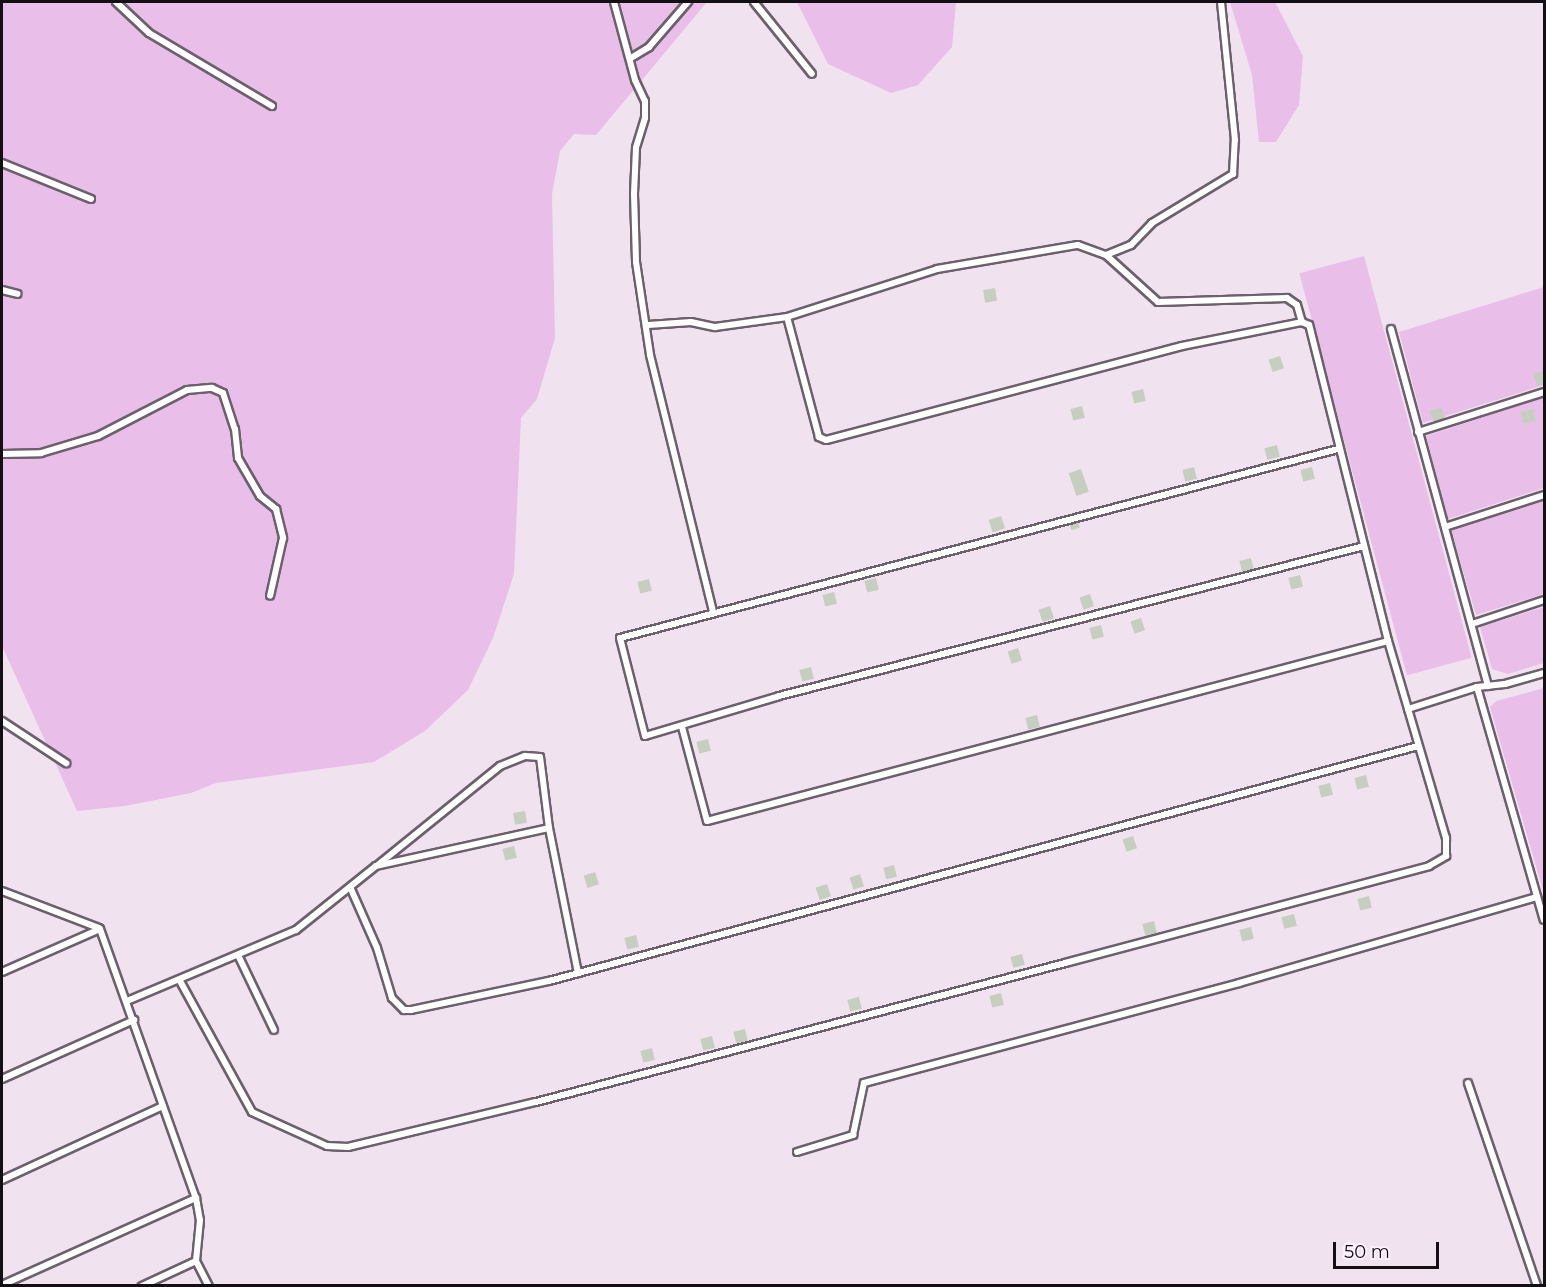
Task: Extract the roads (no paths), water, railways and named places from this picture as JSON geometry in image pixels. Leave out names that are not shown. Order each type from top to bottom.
[{"type":"lane","points":[[116,2],[149,33],[272,106]]},
{"type":"lane","points":[[614,2],[631,58],[635,80],[645,101],[645,118],[636,148],[634,194],[636,262],[659,400],[713,612]]},
{"type":"lane","points":[[631,58],[649,47],[688,2]]},
{"type":"lane","points":[[754,2],[812,74]]},
{"type":"lane","points":[[1106,255],[1131,245],[1152,224],[1233,174],[1235,140],[1221,2]]},
{"type":"lane","points":[[2,163],[91,199]]},
{"type":"lane","points":[[648,325],[691,322],[715,327],[787,317],[966,263],[1078,246],[1106,255],[1158,303],[1287,298],[1297,305],[1302,322]]},
{"type":"lane","points":[[2,290],[18,294]]},
{"type":"lane","points":[[180,981],[252,1112],[314,1142],[348,1147],[536,1102],[1437,863],[1449,850],[1388,641],[1309,326],[1302,322],[1071,373],[826,440],[819,437],[787,317]]},
{"type":"lane","points":[[1391,329],[1488,686]]},
{"type":"lane","points":[[2,454],[41,453],[98,436],[180,392],[212,388],[223,393],[235,429],[238,458],[260,496],[276,509],[283,538],[270,596]]},
{"type":"lane","points":[[1418,432],[1545,392]]},
{"type":"lane","points":[[1338,448],[620,638],[645,736],[682,727],[778,696],[1364,546]]},
{"type":"lane","points":[[1445,527],[1545,495]]},
{"type":"lane","points":[[1472,624],[1545,600]]},
{"type":"lane","points":[[682,727],[707,821],[1388,641]]},
{"type":"lane","points":[[1408,709],[1477,687],[1545,673]]},
{"type":"lane","points":[[1477,687],[1545,920]]},
{"type":"lane","points":[[2,721],[66,763]]},
{"type":"lane","points":[[351,889],[377,948],[392,998],[404,1010],[578,973],[1418,746]]},
{"type":"lane","points":[[127,1001],[180,981],[296,930],[351,889],[376,866],[500,766],[525,756],[540,758],[549,828],[578,973]]},
{"type":"lane","points":[[376,866],[549,828]]},
{"type":"lane","points":[[2,891],[100,928],[196,1198],[200,1220],[196,1261],[209,1286]]},
{"type":"lane","points":[[797,1152],[853,1135],[864,1083],[1239,983],[1538,897]]},
{"type":"lane","points":[[2,972],[100,928]]},
{"type":"lane","points":[[238,955],[274,1030]]},
{"type":"lane","points":[[2,1079],[134,1020]]},
{"type":"lane","points":[[1468,1083],[1537,1286]]},
{"type":"lane","points":[[2,1180],[163,1106]]},
{"type":"lane","points":[[2,1285],[196,1198]]},
{"type":"lane","points":[[142,1286],[196,1261]]}]
